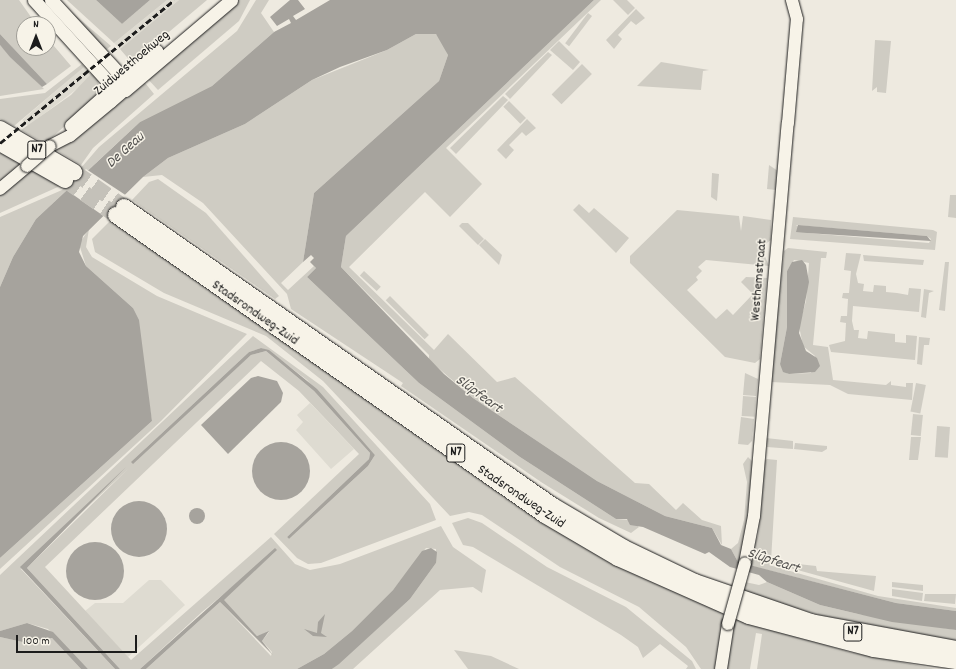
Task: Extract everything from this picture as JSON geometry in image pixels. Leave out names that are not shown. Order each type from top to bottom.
[{"type":"highway","name":"N7","points":[[0,129],[69,176],[0,143]]},
{"type":"highway","name":"Stadsrondweg-Zuid","points":[[956,649],[811,622],[695,582],[624,548],[553,506],[120,211],[545,515],[618,558],[748,616],[874,649],[956,661]]},
{"type":"main road","points":[[34,0],[121,86]]},
{"type":"main road","points":[[51,0],[121,86]]},
{"type":"main road","name":"Zuidwesthoekweg","points":[[121,86],[217,0]]},
{"type":"main road","name":"Zuidwesthoekweg","points":[[121,86],[230,0]]},
{"type":"street","name":"Westhemstraat","points":[[721,669],[728,624],[745,563],[754,516],[796,26],[792,0]]},
{"type":"street","name":"Zuidwesthoekweg","points":[[0,189],[121,86]]},
{"type":"shaded area","points":[[0,0],[19,0],[30,16],[16,16],[16,51],[0,34]]},
{"type":"shaded area","points":[[59,0],[68,9],[111,46],[103,52]]},
{"type":"shaded area","points":[[67,0],[96,0],[122,24],[150,0],[167,0],[114,43]]},
{"type":"shaded area","points":[[167,0],[179,0],[120,49],[114,43]]},
{"type":"shaded area","points":[[179,0],[207,0],[132,63],[120,49]]},
{"type":"shaded area","points":[[235,0],[250,0],[239,21],[158,90],[145,76]]},
{"type":"shaded area","points":[[256,0],[269,0],[261,13],[274,32],[212,86],[140,122],[114,146],[36,219],[13,257],[0,287],[0,217],[62,190],[99,147],[237,31]]},
{"type":"shaded area","points":[[594,0],[601,0],[446,148],[482,184],[450,217],[425,192],[349,267],[434,350],[448,334],[497,382],[515,377],[635,483],[649,484],[676,510],[683,503],[702,520],[721,526],[722,545],[712,528],[665,516],[597,481],[473,398],[429,360],[429,355],[341,267],[346,236]]},
{"type":"shaded area","points":[[613,0],[627,0],[635,8],[628,15]]},
{"type":"shaded area","points":[[636,9],[645,18],[636,25],[631,21],[618,35],[622,39],[614,49],[606,40]]},
{"type":"shaded area","points":[[588,13],[592,16],[569,46],[565,43]]},
{"type":"shaded area","points":[[416,34],[436,34],[442,41],[448,55],[439,81],[314,193],[303,262],[281,283],[288,290],[314,266],[316,268],[307,277],[419,383],[520,457],[616,519],[631,520],[639,527],[631,533],[599,518],[541,482],[401,386],[403,383],[291,309],[287,294],[203,203],[162,175],[143,177],[168,158],[245,124],[312,80],[387,50]]},
{"type":"shaded area","points":[[875,40],[891,41],[886,93],[877,92],[877,87],[872,91]]},
{"type":"shaded area","points":[[559,41],[580,62],[573,70],[550,50]]},
{"type":"shaded area","points":[[0,45],[44,89],[0,96]]},
{"type":"shaded area","points":[[56,48],[71,66],[47,84],[21,56],[56,56]]},
{"type":"shaded area","points":[[548,52],[552,55],[510,99],[505,94]]},
{"type":"shaded area","points":[[661,62],[709,70],[703,71],[701,90],[637,86]]},
{"type":"shaded area","points":[[82,64],[84,67],[14,126],[0,119],[0,99],[45,93]]},
{"type":"shaded area","points":[[87,64],[94,76],[28,126],[22,120]]},
{"type":"shaded area","points":[[582,64],[592,74],[561,104],[552,94]]},
{"type":"shaded area","points":[[91,74],[99,77],[97,97],[48,141],[44,143],[21,130],[71,95]]},
{"type":"shaded area","points":[[142,79],[154,94],[93,148],[81,165],[56,150]]},
{"type":"shaded area","points":[[503,96],[508,100],[456,154],[450,148]]},
{"type":"shaded area","points":[[509,101],[526,118],[520,124],[503,107]]},
{"type":"shaded area","points":[[527,119],[536,128],[526,136],[522,132],[509,145],[514,150],[506,159],[497,150]]},
{"type":"shaded area","points":[[0,151],[21,163],[0,182]]},
{"type":"shaded area","points":[[769,165],[778,171],[776,190],[767,189]]},
{"type":"shaded area","points":[[32,169],[60,186],[0,213],[0,195]]},
{"type":"shaded area","points":[[712,173],[719,174],[717,201],[711,197]]},
{"type":"shaded area","points":[[158,179],[206,213],[279,296],[275,299],[132,200],[149,182]]},
{"type":"shaded area","points":[[950,195],[956,195],[956,218],[948,217]]},
{"type":"shaded area","points":[[579,204],[589,213],[594,208],[629,238],[616,253],[573,210]]},
{"type":"shaded area","points":[[677,210],[739,216],[741,231],[743,216],[771,220],[771,240],[764,245],[764,254],[769,266],[706,260],[698,267],[702,271],[696,277],[698,280],[687,290],[716,319],[727,309],[733,315],[753,294],[741,282],[746,277],[767,278],[760,359],[755,363],[725,357],[630,263],[630,256]]},
{"type":"shaded area","points":[[793,217],[933,230],[937,232],[935,250],[790,239]],"holes":[[[796,225],[927,236],[931,239],[929,243],[807,233]]]},
{"type":"shaded area","points":[[111,220],[608,560],[723,613],[716,669],[701,669],[686,647],[639,607],[560,567],[482,515],[469,512],[450,516],[323,381],[266,336],[164,293],[95,252],[92,239]]},
{"type":"shaded area","points":[[462,223],[468,223],[484,239],[478,245],[459,226]]},
{"type":"shaded area","points":[[89,229],[86,247],[92,257],[157,296],[247,334],[161,421],[0,569],[0,558],[152,421],[133,308],[86,266],[79,244]]},
{"type":"shaded area","points":[[485,239],[502,255],[499,265],[479,245]]},
{"type":"shaded area","points":[[788,248],[827,252],[826,258],[821,258],[813,345],[828,347],[833,380],[886,385],[891,381],[891,385],[906,387],[906,383],[913,383],[912,400],[848,394],[830,385],[771,382],[784,251]],"holes":[[[794,260],[809,263],[806,301],[799,326],[803,346],[815,356],[811,373],[788,374],[780,364],[787,327],[787,271]]]},
{"type":"shaded area","points":[[846,253],[861,254],[856,274],[858,283],[864,284],[863,291],[873,292],[874,285],[886,286],[886,292],[908,295],[909,288],[921,289],[919,312],[853,306],[852,321],[854,330],[859,330],[858,338],[867,339],[868,331],[895,334],[895,342],[906,343],[906,335],[917,336],[915,360],[831,352],[829,345],[845,341],[846,323],[840,322],[841,316],[847,316],[848,299],[842,298],[843,293],[849,293],[851,271],[844,270]]},
{"type":"shaded area","points":[[863,255],[924,260],[923,265],[864,261]]},
{"type":"shaded area","points":[[945,262],[949,262],[945,311],[939,310]]},
{"type":"shaded area","points":[[364,271],[381,287],[377,291],[360,275]]},
{"type":"shaded area","points":[[924,289],[934,291],[929,293],[926,318],[921,317]]},
{"type":"shaded area","points":[[390,296],[429,335],[425,339],[386,300]]},
{"type":"shaded area","points":[[253,336],[323,387],[430,504],[436,520],[321,563],[308,564],[297,558],[274,534],[359,454],[299,391],[261,361],[45,567],[131,660],[271,537],[295,564],[310,570],[340,564],[441,526],[453,547],[486,570],[482,593],[473,587],[440,590],[353,669],[332,669],[410,599],[436,563],[436,549],[426,548],[393,590],[352,631],[324,654],[297,669],[146,669],[220,602],[271,656],[272,652],[262,641],[269,632],[257,636],[223,600],[277,550],[202,612],[140,669],[120,669],[27,568],[128,469],[21,569],[115,669],[88,669],[48,629],[27,623],[0,631],[0,575]],"holes":[[[261,348],[269,351],[307,380],[375,455],[368,466],[289,539],[287,537],[369,459],[370,453],[314,391],[266,351],[251,355],[131,462],[249,352]]]},
{"type":"shaded area","points":[[919,337],[930,338],[929,345],[924,345],[922,365],[917,364]]},
{"type":"shaded area","points":[[745,373],[758,379],[756,396],[743,395]]},
{"type":"shaded area","points":[[916,383],[926,385],[920,413],[910,411]]},
{"type":"shaded area","points":[[743,396],[756,397],[755,417],[742,416]]},
{"type":"shaded area","points":[[310,403],[354,449],[331,469],[296,430],[303,422],[297,415]]},
{"type":"shaded area","points":[[913,414],[923,415],[921,436],[911,435]]},
{"type":"shaded area","points":[[741,417],[754,419],[752,441],[748,445],[738,444]]},
{"type":"shaded area","points":[[937,426],[950,427],[948,458],[935,457]]},
{"type":"shaded area","points":[[911,437],[921,437],[918,460],[909,460]]},
{"type":"shaded area","points":[[766,438],[793,441],[793,449],[767,447]]},
{"type":"shaded area","points":[[795,443],[827,446],[827,449],[822,452],[794,449]]},
{"type":"shaded area","points":[[748,457],[753,462],[751,506],[741,561],[738,562],[731,549],[738,543],[744,520],[747,482],[743,464]]},
{"type":"shaded area","points":[[767,459],[777,460],[771,561],[816,566],[817,571],[876,576],[874,591],[772,563],[769,565],[878,596],[956,608],[956,611],[896,603],[748,565],[758,535],[763,462]]},
{"type":"shaded area","points":[[468,518],[482,523],[547,567],[626,607],[692,661],[696,669],[686,669],[688,666],[660,644],[643,658],[638,647],[621,635],[473,547],[463,545],[452,523]]},
{"type":"shaded area","points":[[149,580],[161,580],[185,605],[128,657],[85,611],[95,603],[123,603]]},
{"type":"shaded area","points":[[745,582],[759,585],[767,582],[820,605],[858,614],[956,630],[956,641],[819,615],[742,593]]},
{"type":"shaded area","points":[[892,582],[923,585],[923,591],[892,587]]},
{"type":"shaded area","points":[[892,589],[923,593],[922,601],[892,596]]},
{"type":"shaded area","points":[[925,594],[956,594],[955,604],[924,601]]},
{"type":"shaded area","points":[[736,617],[849,652],[936,669],[757,669],[762,634],[756,633],[750,669],[726,669]]},
{"type":"shaded area","points":[[0,637],[27,643],[52,638],[81,669],[0,669]]},
{"type":"shaded area","points":[[454,650],[491,656],[519,669],[468,669]]},
{"type":"water","points":[[96,0],[150,0],[122,24]]},
{"type":"water","name":"De Geau","points":[[290,0],[298,0],[305,9],[293,16],[296,20],[330,0],[594,0],[346,236],[341,267],[444,374],[473,398],[597,481],[665,516],[712,528],[721,545],[731,549],[738,562],[896,603],[956,611],[956,630],[892,622],[820,605],[767,582],[759,575],[730,567],[709,552],[705,554],[643,527],[630,525],[627,519],[616,519],[520,457],[419,383],[307,277],[316,268],[310,262],[314,258],[311,255],[303,262],[314,193],[439,81],[448,55],[436,34],[416,34],[387,50],[340,67],[312,80],[245,124],[168,158],[143,177],[83,236],[79,252],[86,266],[133,308],[139,320],[152,421],[0,558],[0,287],[13,257],[36,219],[140,122],[212,86],[274,32],[291,23],[289,19],[277,26],[270,17]]},
{"type":"water","points":[[0,34],[16,51],[16,56],[21,56],[47,84],[42,87],[10,57],[0,45]]},
{"type":"water","points":[[798,225],[927,236],[931,241],[796,232]]},
{"type":"water","points":[[802,260],[806,265],[809,282],[799,333],[806,351],[817,358],[820,366],[815,372],[789,374],[783,372],[780,364],[787,327],[787,271],[792,262]]},
{"type":"water","points":[[261,348],[269,350],[317,389],[375,455],[368,466],[289,539],[287,537],[369,459],[370,453],[314,391],[266,351],[251,355],[133,464],[131,462],[249,352]]},
{"type":"water","points":[[258,376],[277,381],[283,393],[281,402],[228,454],[201,425],[251,378]]},
{"type":"water","points":[[275,442],[287,442],[302,450],[310,465],[310,477],[302,492],[287,500],[275,500],[260,492],[252,477],[252,465],[260,450]]},
{"type":"water","points":[[126,467],[27,568],[120,669],[115,669],[20,567]]},
{"type":"water","points":[[133,501],[145,501],[155,505],[163,513],[167,523],[167,535],[163,545],[155,553],[145,557],[133,557],[123,553],[115,545],[111,535],[111,523],[115,513],[123,505]]},
{"type":"water","points":[[197,508],[204,513],[205,516],[200,523],[197,524],[190,519],[189,516],[194,509]]},
{"type":"water","points":[[95,542],[111,547],[119,555],[124,571],[119,587],[111,595],[95,600],[79,595],[71,587],[66,571],[71,555],[79,547]]},
{"type":"water","points":[[275,548],[277,550],[224,600],[257,636],[269,631],[262,641],[273,655],[220,602],[146,669],[140,669]]},
{"type":"water","points":[[431,548],[437,552],[436,563],[410,599],[339,664],[332,669],[297,669],[324,654],[352,631],[393,590],[422,551]]},
{"type":"water","points":[[325,614],[321,633],[327,637],[313,636],[304,629],[317,633],[318,622]]},
{"type":"water","points":[[27,623],[53,632],[88,669],[81,669],[52,638],[27,643],[0,637],[0,631]]},
{"type":"pier","points":[[86,169],[127,196],[105,217],[65,189]]},
{"type":"tunnel","points":[[74,172],[124,207]]},
{"type":"tunnel","points":[[65,180],[116,215]]},
{"type":"railway","points":[[0,143],[174,0]]},
{"type":"water label","name":"Slûpfeart","points":[[478,395]]},
{"type":"water label","name":"Slûpfeart","points":[[773,562]]}]
